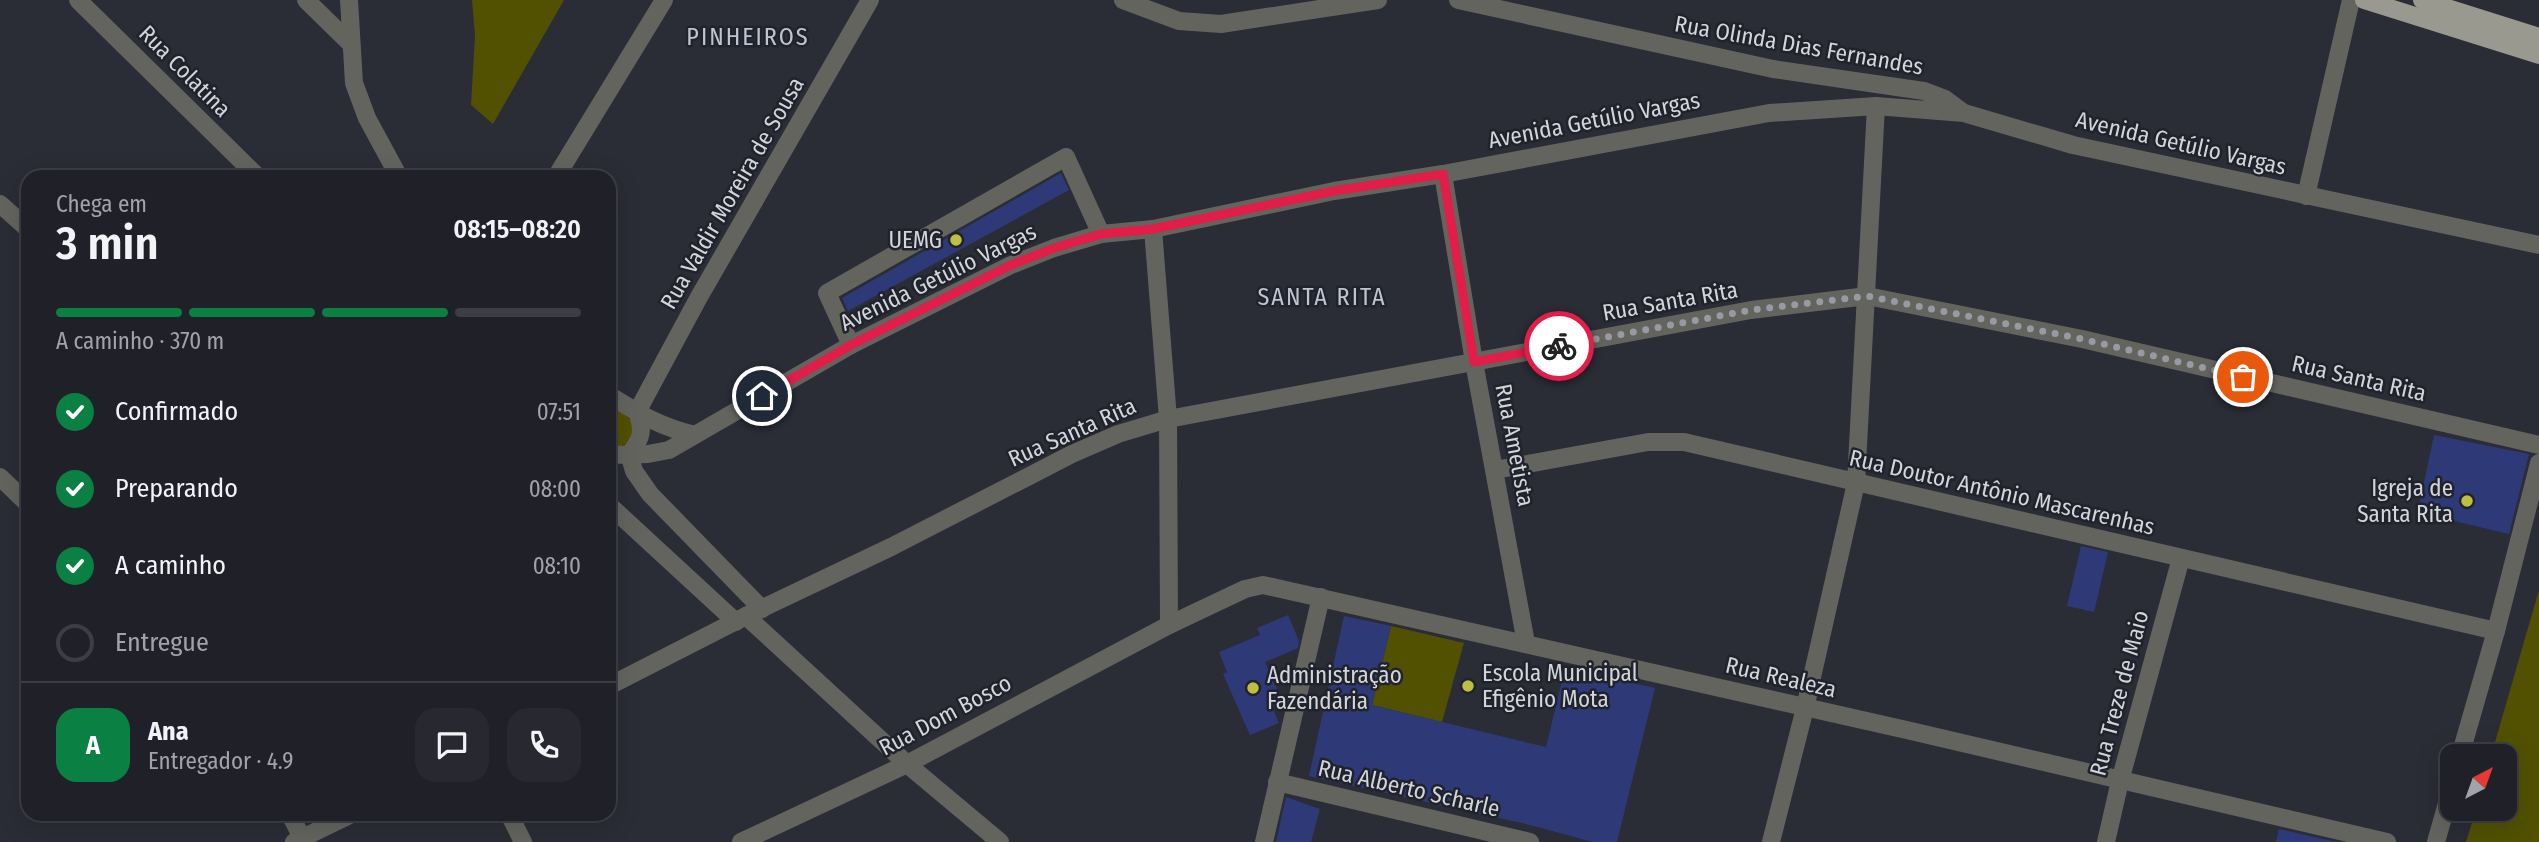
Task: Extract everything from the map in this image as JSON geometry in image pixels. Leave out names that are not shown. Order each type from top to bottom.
[{"type":"main road","points":[[2364,0],[2539,55]]},
{"type":"main road","points":[[2422,0],[2539,37]]},
{"type":"street","name":"Rua Colatina","points":[[78,0],[251,170]]},
{"type":"street","points":[[306,0],[350,43]]},
{"type":"street","points":[[349,0],[354,83],[367,118],[395,170]]},
{"type":"street","points":[[560,170],[664,0]]},
{"type":"street","name":"Rua Valdir Moreira de Sousa","points":[[637,412],[699,297],[835,65],[870,0]]},
{"type":"street","points":[[1123,0],[1179,21],[1221,24],[1378,0]]},
{"type":"street","name":"Rua Olinda Dias Fernandes","points":[[1458,0],[1773,69],[1924,91],[1945,99],[1964,113]]},
{"type":"street","points":[[2306,196],[2351,0]]},
{"type":"street","points":[[1770,842],[1805,708],[1856,483],[1867,296],[1885,106],[1896,86]]},
{"type":"street","name":"Avenida Getúlio Vargas","points":[[616,456],[669,450],[851,345],[1011,265],[1101,234],[1153,229],[1334,191],[1443,174],[1769,113],[1885,106],[1964,113],[2073,145],[2539,245]]},
{"type":"street","points":[[851,345],[827,293],[1066,157],[1101,234]]},
{"type":"street","name":"Rua Ametista","points":[[1443,174],[1474,362],[1526,643]]},
{"type":"street","points":[[0,204],[21,223]]},
{"type":"street","points":[[1153,229],[1168,419],[1169,625]]},
{"type":"street","name":"Rua Santa Rita","points":[[616,682],[1072,454],[1118,434],[1168,419],[1751,310],[1867,296],[2082,339],[2539,445]]},
{"type":"street","points":[[616,400],[669,429],[695,435]]},
{"type":"street","points":[[637,412],[642,433],[639,442],[616,456],[634,471],[748,616]]},
{"type":"street","name":"Rua Doutor Antônio Mascarenhas","points":[[1495,470],[1648,442],[1684,442],[2496,631]]},
{"type":"street","points":[[2463,744],[2539,463]]},
{"type":"street","points":[[0,477],[21,497]]},
{"type":"street","points":[[616,511],[748,616],[907,764],[1000,842]]},
{"type":"street","name":"Rua Treze de Maio","points":[[2106,842],[2180,558]]},
{"type":"street","name":"Rua Realeza","points":[[1169,625],[1245,589],[1263,584],[2387,842]]},
{"type":"street","points":[[1264,842],[1321,597]]},
{"type":"street","name":"Rua Dom Bosco","points":[[741,842],[907,764],[1169,625]]},
{"type":"street","name":"Rua Alberto Scharle","points":[[1277,782],[1530,842]]},
{"type":"street","points":[[292,821],[298,840],[337,821]]},
{"type":"street","points":[[512,821],[523,842]]},
{"type":"street","points":[[2436,842],[2442,821]]},
{"type":"shaded area","points":[[472,0],[564,0],[493,124],[471,105],[475,36]]},
{"type":"shaded area","points":[[616,407],[633,423],[627,442],[616,448]]},
{"type":"shaded area","points":[[2539,590],[2539,842],[2466,842],[2472,821],[2517,821],[2517,744],[2494,744]]},
{"type":"shaded area","points":[[1391,626],[1464,643],[1442,722],[1372,705]]},
{"type":"building","name":"UEMG","points":[[1061,173],[1069,190],[848,311],[842,298]]},
{"type":"building","points":[[2434,435],[2529,454],[2509,534],[2446,519],[2448,512],[2419,506]]},
{"type":"building","points":[[2081,546],[2108,552],[2094,612],[2067,606]]},
{"type":"building","name":"Administração Fazendária","points":[[1288,615],[1299,641],[1298,648],[1265,662],[1283,702],[1272,707],[1279,723],[1250,735],[1223,674],[1227,672],[1219,652],[1260,635],[1257,628]]},
{"type":"building","points":[[1344,616],[1391,626],[1372,705],[1546,747],[1565,668],[1655,688],[1617,842],[1593,842],[1530,825],[1309,776]]},
{"type":"building","points":[[1286,797],[1320,809],[1311,842],[1276,842]]},
{"type":"building","points":[[2279,829],[2336,842],[2276,842]]},
{"type":"way so far","points":[[1559,346],[1751,310],[1867,296],[2082,339],[2243,377]]},
{"type":"place","name":"UEMG","points":[[956,240]]},
{"type":"place","name":"Igreja de Santa Rita","points":[[2467,501]]},
{"type":"place","name":"Escola Municipal Efigênio Mota","points":[[1468,686]]},
{"type":"place","name":"Administração Fazendária","points":[[1253,688]]},
{"type":"district","name":"PINHEIROS","points":[[748,37]]},
{"type":"district","name":"SANTA RITA","points":[[1322,297]]},
{"type":"route","points":[[762,396],[851,345],[1011,265],[1054,248],[1101,234],[1153,229],[1334,191],[1443,174],[1474,362],[1559,346]]}]
